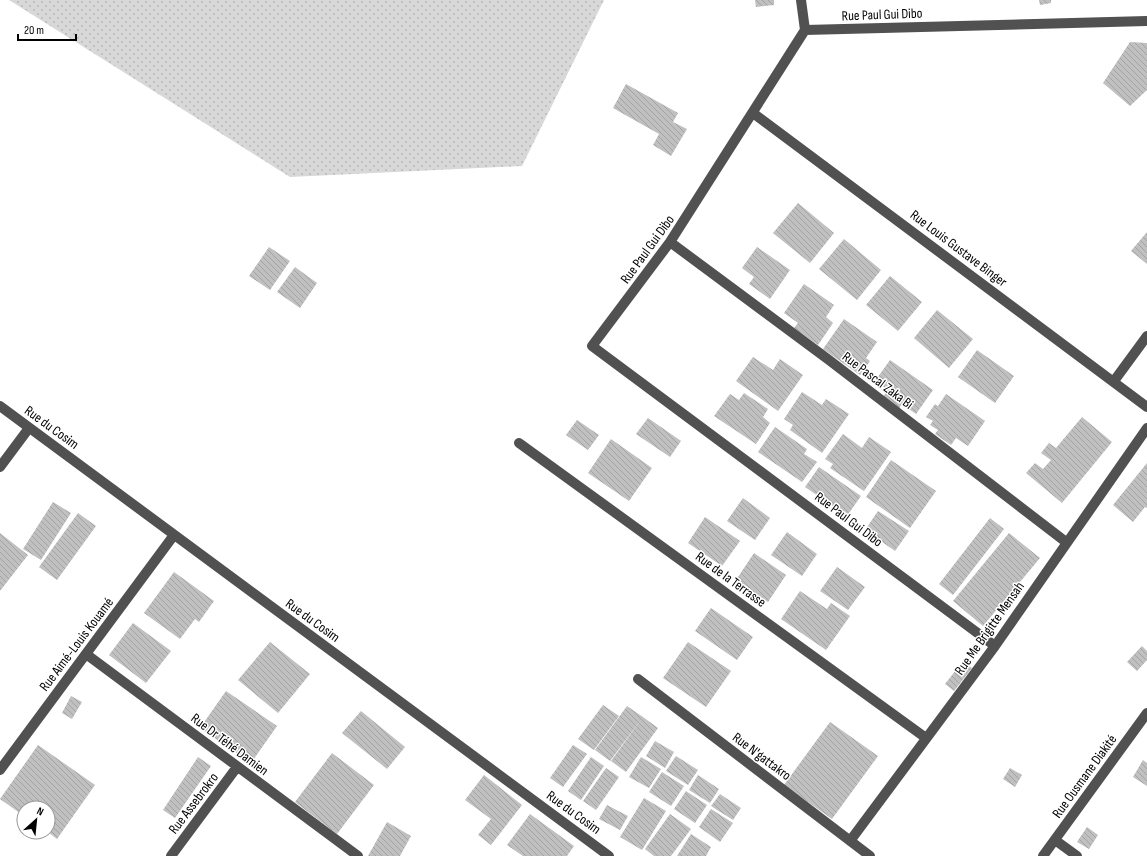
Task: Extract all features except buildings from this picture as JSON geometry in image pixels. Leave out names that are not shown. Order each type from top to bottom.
[{"type":"street","points":[[801,0],[805,30]]},
{"type":"street","name":"Rue Paul Gui Dibo","points":[[995,646],[592,346],[670,242],[805,30],[1147,21]]},
{"type":"street","name":"Rue Louis Gustave Binger","points":[[753,113],[1147,407]]},
{"type":"street","name":"Rue Pascal Zaka Bi","points":[[670,242],[830,360],[1066,542]]},
{"type":"street","points":[[1114,381],[1147,336]]},
{"type":"street","name":"Rue du Cosim","points":[[0,406],[609,856]]},
{"type":"street","points":[[0,467],[29,428]]},
{"type":"street","name":"Rue Me Brigitte Mensah","points":[[850,841],[995,646],[1066,542],[1147,428]]},
{"type":"street","name":"Rue de la Terrasse","points":[[518,443],[926,738]]},
{"type":"street","name":"Rue Aimé-Louis Kouamé","points":[[0,770],[174,535]]},
{"type":"street","name":"Rue Dr Téhé Damien","points":[[86,654],[358,856]]},
{"type":"street","name":"Rue N'gattakro","points":[[638,679],[870,856]]},
{"type":"street","name":"Rue Ousmane Diakité","points":[[1043,856],[1147,713]]},
{"type":"street","name":"Rue Assebrokro","points":[[171,856],[237,767]]},
{"type":"street","points":[[1055,840],[1077,856]]},
{"type":"shaded area","points":[[9,0],[604,0],[522,166],[290,177]]}]
